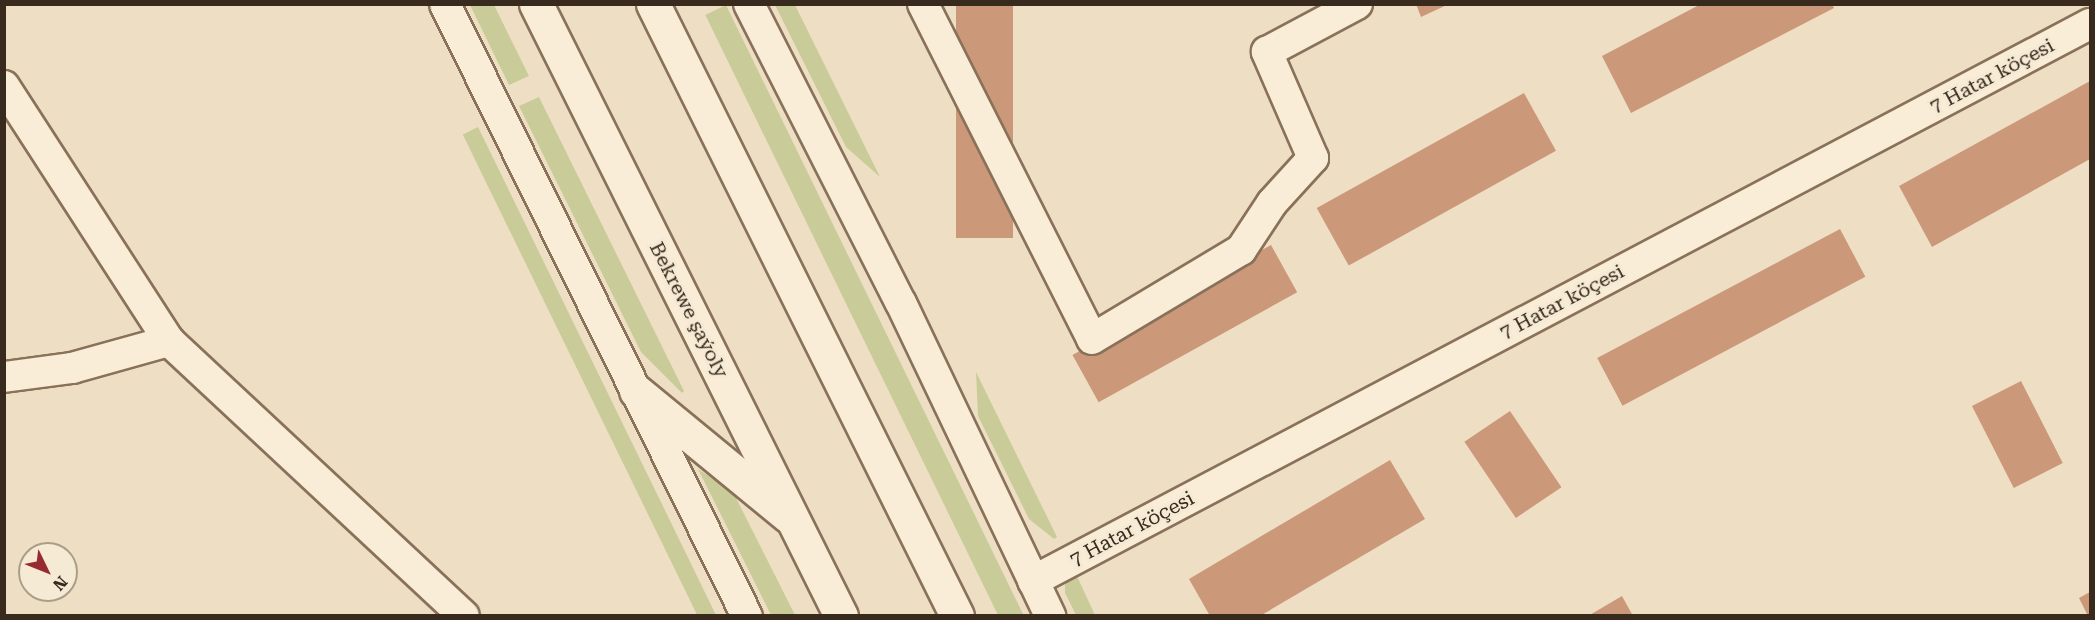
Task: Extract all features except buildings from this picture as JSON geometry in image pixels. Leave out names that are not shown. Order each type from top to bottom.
[{"type":"main road","name":"Bekrewe şaýoly","points":[[536,4],[841,615]]},
{"type":"main road","points":[[653,4],[957,615]]},
{"type":"main road","points":[[636,391],[796,523]]},
{"type":"street","points":[[445,4],[747,615]]},
{"type":"street","points":[[749,4],[901,303],[1050,615]]},
{"type":"street","points":[[923,4],[1092,339],[1241,250],[1272,203],[1313,158],[1267,52],[1357,4]]},
{"type":"street","name":"7 Hatar köçesi","points":[[1033,581],[2091,24]]},
{"type":"street","points":[[4,86],[169,341],[455,613]]},
{"type":"street","points":[[4,377],[72,368],[169,341]]},
{"type":"green space","points":[[470,5],[494,5],[529,76],[509,85]]},
{"type":"green space","points":[[726,5],[1024,616],[998,616],[705,15]]},
{"type":"green space","points":[[775,5],[795,5],[880,177],[846,147]]},
{"type":"green space","points":[[539,97],[684,391],[682,393],[641,352],[519,106]]},
{"type":"green space","points":[[478,127],[716,616],[698,616],[463,134]]},
{"type":"green space","points":[[976,372],[1057,537],[1054,539],[1029,519],[978,416]]},
{"type":"green space","points":[[698,469],[733,492],[795,615],[771,615]]},
{"type":"green space","points":[[1075,572],[1095,615],[1076,615],[1065,593],[1065,583]]}]
